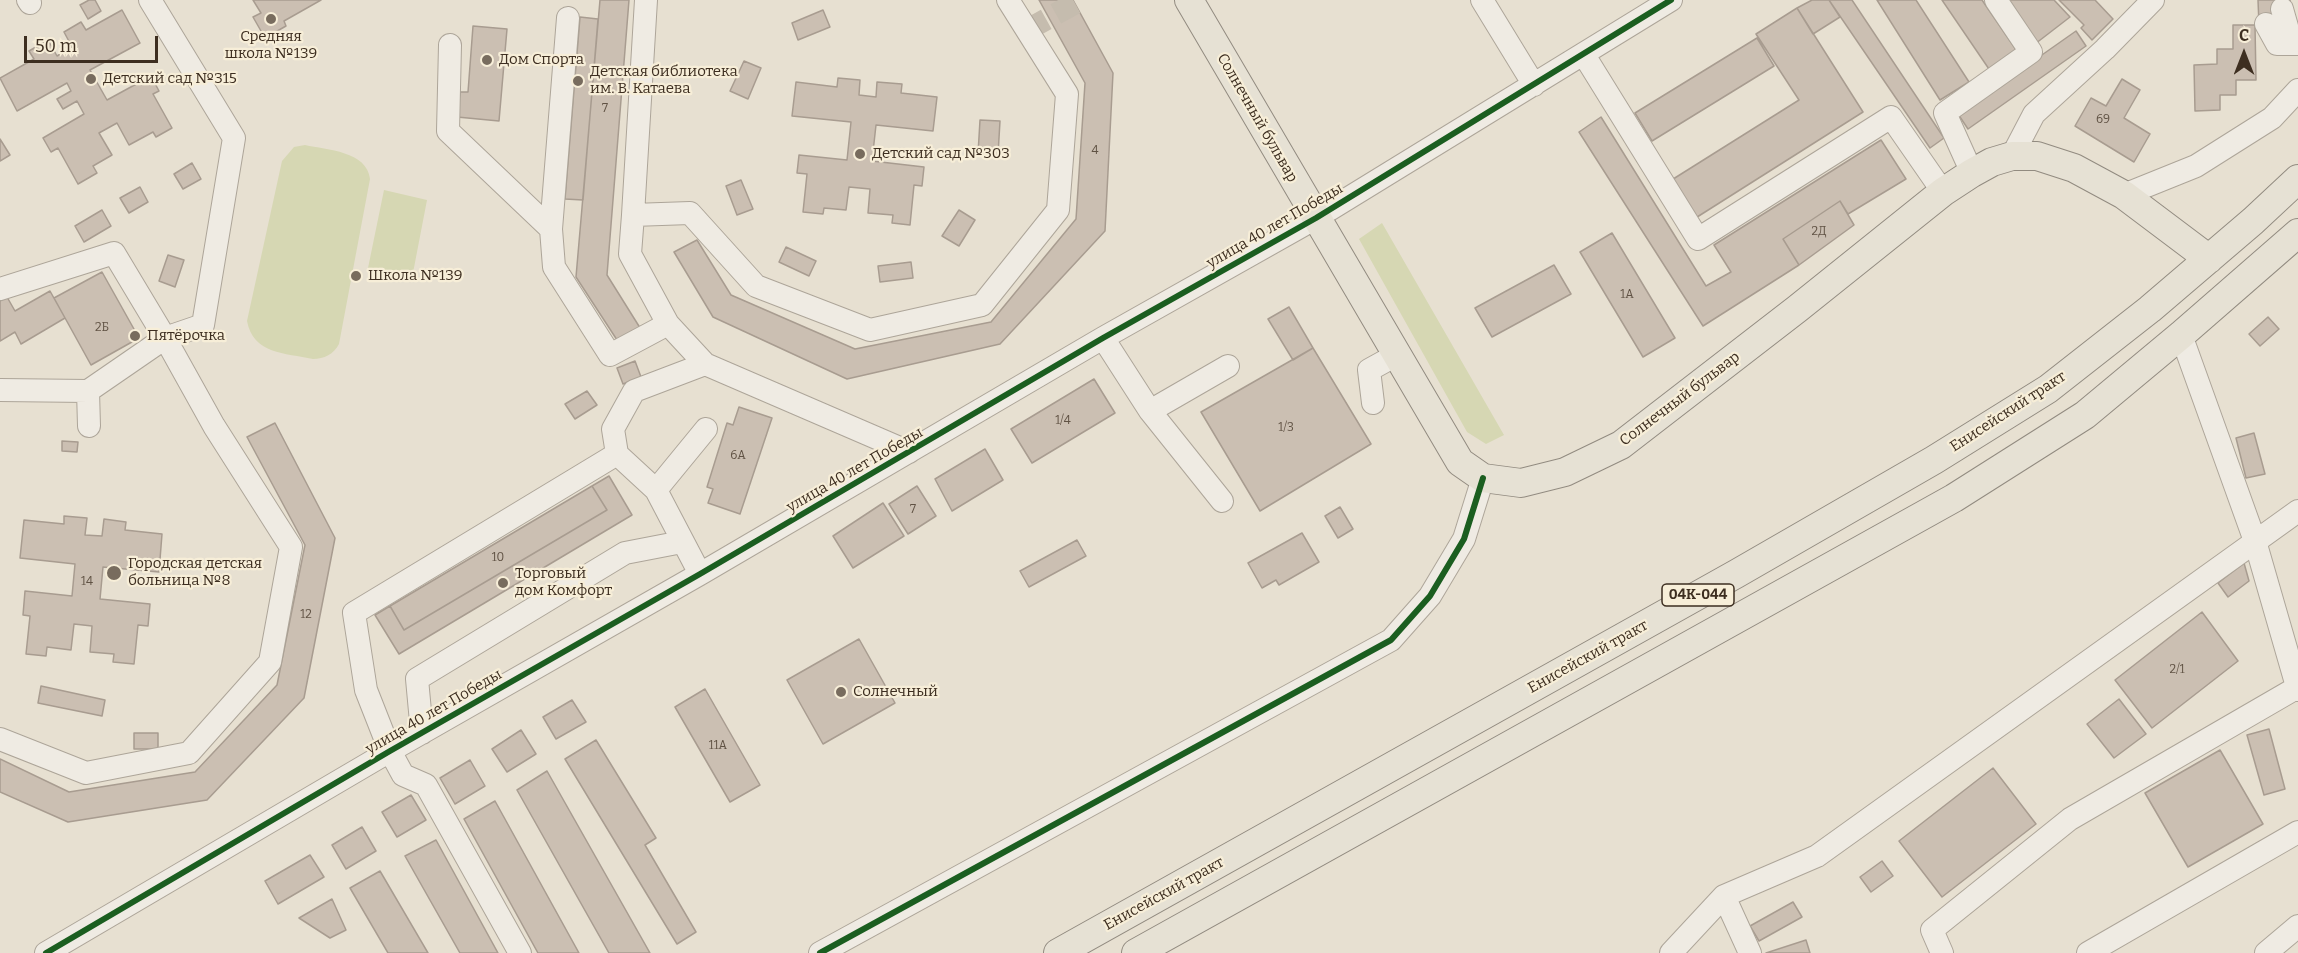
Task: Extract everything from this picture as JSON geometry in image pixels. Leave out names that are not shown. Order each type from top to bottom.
[{"type":"main road","name":"Солнечный бульвар","points":[[1188,0],[1460,462],[1483,478],[1521,483],[1565,472],[1621,445],[1943,192],[1992,162],[2012,156],[2037,156],[2074,168],[2124,195],[2209,259]]},
{"type":"main road","name":"Енисейский тракт","points":[[1058,953],[1736,574],[1934,460],[2048,389],[2150,309],[2298,179]]},
{"type":"main road","name":"04К-044","points":[[1136,953],[1954,498],[2085,415],[2298,233]]},
{"type":"street","points":[[0,390],[88,391],[165,338],[203,326],[234,138],[150,0]]},
{"type":"street","points":[[646,0],[630,254],[668,324],[705,364],[909,452]]},
{"type":"street","points":[[633,215],[690,213],[756,286],[870,330],[982,305],[1058,210],[1067,94],[1008,0]]},
{"type":"street","points":[[1482,0],[1534,85]]},
{"type":"street","name":"улица 40 лет Победы","points":[[46,953],[1103,338],[1316,218],[1671,0]]},
{"type":"street","points":[[1972,173],[1945,113],[2031,52],[1996,0]]},
{"type":"street","points":[[2012,156],[2034,114],[2105,49],[2153,0]]},
{"type":"street","points":[[2274,17],[2295,44]]},
{"type":"street","points":[[568,18],[552,229],[554,267],[610,355],[668,324]]},
{"type":"street","points":[[450,45],[448,131],[552,229]]},
{"type":"street","points":[[1584,55],[1698,239],[1891,117],[1943,192]]},
{"type":"street","points":[[2124,195],[2196,166],[2272,118],[2298,90]]},
{"type":"street","points":[[0,289],[114,253],[214,426],[291,547],[270,662],[189,753],[86,773],[0,739]]},
{"type":"street","points":[[1942,953],[1932,930],[2070,819],[2298,688],[2255,541],[2181,335]]},
{"type":"street","points":[[1103,338],[1150,411],[1222,501]]},
{"type":"street","points":[[1372,403],[1369,370],[1398,354]]},
{"type":"street","points":[[700,574],[656,490],[617,453],[614,429],[634,391],[705,364]]},
{"type":"street","points":[[1150,411],[1228,366]]},
{"type":"street","points":[[88,391],[89,426]]},
{"type":"street","points":[[656,490],[706,429]]},
{"type":"street","points":[[520,953],[426,785],[403,776],[390,751],[366,690],[354,614],[617,453]]},
{"type":"street","points":[[820,953],[1391,640],[1431,596],[1464,539],[1483,478]]},
{"type":"street","points":[[1671,953],[1724,896],[1817,856],[2298,511]]},
{"type":"street","points":[[422,733],[417,679],[625,554],[682,542]]},
{"type":"street","points":[[2088,953],[2298,832]]},
{"type":"street","points":[[1724,896],[1750,953]]},
{"type":"street","points":[[2266,953],[2298,926]]},
{"type":"green space","points":[[305,145],[354,157],[362,163],[370,179],[339,344],[328,355],[313,359],[281,353],[263,346],[250,332],[247,321],[282,161],[294,147]]},
{"type":"green space","points":[[384,190],[427,200],[412,278],[368,268]]},
{"type":"green space","points":[[1382,223],[1504,435],[1486,444],[1467,432],[1359,239]]},
{"type":"building","points":[[89,0],[95,0],[101,11],[88,19],[80,5]]},
{"type":"building","name":"Средняя школа №139","points":[[253,0],[321,0],[284,21],[286,26],[265,38],[253,17],[261,13]]},
{"type":"building","points":[[600,0],[629,0],[607,275],[642,331],[619,343],[576,277]]},
{"type":"building","points":[[1039,0],[1073,0],[1113,73],[1105,231],[1000,344],[847,379],[713,317],[674,252],[697,240],[731,295],[855,349],[991,322],[1076,219],[1085,83]]},
{"type":"building","points":[[1812,0],[1829,0],[1840,17],[1813,34],[1797,8]]},
{"type":"building","points":[[1829,0],[1852,0],[1944,138],[1930,148]]},
{"type":"building","points":[[1877,0],[1916,0],[1969,82],[1940,100]]},
{"type":"building","points":[[1942,0],[1982,0],[2019,54],[1991,72]]},
{"type":"building","points":[[2004,0],[2054,0],[2070,17],[2035,44]]},
{"type":"building","points":[[2059,0],[2095,0],[2113,19],[2092,40],[2081,28],[2084,25]]},
{"type":"building","points":[[2258,0],[2290,0],[2290,9],[2274,24],[2259,25]]},
{"type":"building","points":[[1797,8],[1863,112],[1694,219],[1670,181],[1799,100],[1756,34]]},
{"type":"building","points":[[122,10],[140,43],[90,70],[107,100],[151,76],[159,91],[153,94],[172,128],[156,137],[153,132],[129,145],[117,123],[99,133],[112,155],[93,166],[97,173],[78,184],[58,148],[51,152],[43,138],[84,114],[77,101],[63,109],[57,99],[71,91],[67,83],[17,111],[0,78],[34,59],[29,51],[48,40],[57,56],[72,47],[64,32],[81,22],[86,30]]},
{"type":"building","points":[[823,10],[830,27],[798,40],[792,23]]},
{"type":"building","points":[[580,17],[598,19],[583,200],[565,199]]},
{"type":"building","points":[[2233,25],[2255,25],[2256,80],[2236,80],[2236,95],[2220,95],[2220,110],[2195,111],[2194,65],[2217,64],[2217,49],[2233,49]]},
{"type":"building","name":"Дом Спорта","points":[[473,26],[507,29],[499,121],[457,117],[460,92],[468,92]]},
{"type":"building","points":[[2076,31],[2086,46],[1968,129],[1958,114]]},
{"type":"building","points":[[1757,38],[1774,66],[1652,141],[1635,113]]},
{"type":"building","points":[[744,61],[761,68],[748,99],[730,91]]},
{"type":"building","points":[[838,78],[860,80],[859,95],[876,97],[877,82],[902,84],[901,93],[937,97],[933,131],[876,125],[872,161],[924,167],[922,186],[914,185],[910,225],[892,223],[893,215],[868,213],[870,189],[849,187],[846,210],[824,208],[823,214],[803,212],[807,174],[797,173],[799,155],[847,160],[851,122],[792,116],[796,82],[837,87]]},
{"type":"building","points":[[2122,79],[2140,90],[2124,118],[2150,134],[2134,162],[2075,126],[2091,98],[2106,106]]},
{"type":"building","points":[[1601,117],[1706,286],[1731,272],[1714,245],[1881,140],[1906,179],[1848,214],[1840,201],[1783,239],[1799,265],[1703,326],[1579,132]]},
{"type":"building","points":[[980,120],[1000,121],[998,155],[978,154]]},
{"type":"building","points":[[0,139],[10,155],[0,161]]},
{"type":"building","points":[[192,163],[201,179],[183,189],[174,174]]},
{"type":"building","points":[[741,180],[753,209],[737,215],[726,186]]},
{"type":"building","points":[[140,187],[148,202],[129,213],[120,198]]},
{"type":"building","points":[[1840,201],[1854,225],[1799,265],[1783,239]]},
{"type":"building","points":[[102,210],[111,226],[84,242],[75,226]]},
{"type":"building","points":[[959,210],[975,220],[959,246],[942,236]]},
{"type":"building","points":[[1612,233],[1675,338],[1643,357],[1580,252]]},
{"type":"building","points":[[786,247],[816,261],[809,276],[779,262]]},
{"type":"building","points":[[168,255],[184,260],[175,287],[159,281]]},
{"type":"building","points":[[911,262],[913,278],[880,282],[878,266]]},
{"type":"building","points":[[1554,265],[1571,294],[1492,337],[1475,308]]},
{"type":"building","points":[[102,272],[139,338],[91,365],[54,298]]},
{"type":"building","points":[[50,291],[65,318],[21,344],[15,332],[0,341],[0,301],[7,297],[15,311]]},
{"type":"building","points":[[1289,307],[1313,348],[1293,360],[1268,319]]},
{"type":"building","points":[[2268,317],[2279,329],[2260,346],[2249,334]]},
{"type":"building","points":[[1313,348],[1371,444],[1260,511],[1201,412]]},
{"type":"building","points":[[635,361],[641,377],[623,384],[617,368]]},
{"type":"building","points":[[1094,379],[1115,413],[1032,463],[1011,429]]},
{"type":"building","points":[[587,391],[597,405],[575,419],[565,404]]},
{"type":"building","points":[[739,407],[772,418],[740,514],[708,503],[713,489],[707,487],[727,423],[733,425]]},
{"type":"building","points":[[275,423],[335,538],[304,698],[207,800],[68,822],[0,792],[0,759],[69,792],[195,772],[277,685],[305,545],[247,437]]},
{"type":"building","points":[[2254,433],[2265,474],[2246,478],[2236,438]]},
{"type":"building","points":[[62,441],[78,442],[77,452],[62,451]]},
{"type":"building","points":[[985,449],[1003,480],[952,511],[935,479]]},
{"type":"building","points":[[609,476],[632,515],[399,654],[375,615],[390,606],[404,630],[607,510],[592,486]]},
{"type":"building","points":[[592,486],[607,510],[404,630],[390,606]]},
{"type":"building","points":[[917,486],[936,516],[908,534],[889,504]]},
{"type":"building","points":[[883,503],[904,536],[853,568],[833,536]]},
{"type":"building","points":[[1340,507],[1353,529],[1338,538],[1325,516]]},
{"type":"building","points":[[64,516],[87,518],[85,535],[102,536],[104,519],[126,522],[125,530],[162,534],[159,572],[103,567],[100,599],[150,604],[148,626],[138,625],[134,664],[113,662],[114,654],[90,652],[92,626],[74,624],[71,650],[47,647],[46,656],[26,654],[30,616],[23,615],[25,591],[72,596],[75,564],[20,558],[24,520],[64,524]]},
{"type":"building","points":[[1302,533],[1319,562],[1279,585],[1276,580],[1262,588],[1248,563]]},
{"type":"building","points":[[1077,540],[1086,556],[1029,587],[1020,571]]},
{"type":"building","points":[[2244,563],[2249,581],[2228,597],[2218,583]]},
{"type":"building","points":[[2202,612],[2238,661],[2152,728],[2115,680]]},
{"type":"building","name":"Солнечный","points":[[859,639],[895,703],[823,744],[787,680]]},
{"type":"building","points":[[41,686],[105,700],[102,716],[38,703]]},
{"type":"building","points":[[705,689],[760,785],[730,802],[675,707]]},
{"type":"building","points":[[2119,699],[2146,734],[2114,758],[2087,724]]},
{"type":"building","points":[[572,700],[586,722],[556,739],[543,717]]},
{"type":"building","points":[[2269,729],[2285,789],[2264,795],[2247,735]]},
{"type":"building","points":[[521,730],[536,754],[507,772],[492,749]]},
{"type":"building","points":[[134,733],[158,733],[158,749],[134,749]]},
{"type":"building","points":[[596,740],[656,838],[645,845],[696,932],[677,944],[565,759]]},
{"type":"building","points":[[2220,750],[2263,824],[2188,867],[2145,793]]},
{"type":"building","points":[[470,760],[485,786],[455,804],[440,778]]},
{"type":"building","points":[[1993,768],[2036,824],[1942,897],[1899,841]]},
{"type":"building","points":[[547,771],[650,953],[609,953],[517,790]]},
{"type":"building","points":[[411,795],[426,820],[397,837],[382,812]]},
{"type":"building","points":[[495,801],[579,953],[538,953],[464,819]]},
{"type":"building","points":[[362,827],[376,851],[346,869],[332,845]]},
{"type":"building","points":[[436,840],[498,953],[460,953],[405,856]]},
{"type":"building","points":[[310,855],[324,877],[278,904],[265,881]]},
{"type":"building","points":[[1882,861],[1893,876],[1871,892],[1860,877]]},
{"type":"building","points":[[380,871],[428,953],[388,953],[350,888]]},
{"type":"building","points":[[332,899],[346,930],[330,938],[299,918]]},
{"type":"building","points":[[1793,902],[1802,917],[1759,941],[1750,926]]},
{"type":"building","points":[[1806,940],[1810,953],[1766,953]]},
{"type":"tunnel","points":[[1027,30],[1081,0]]},
{"type":"cycle path","points":[[46,953],[1103,338],[1316,218],[1671,0]]},
{"type":"cycle path","points":[[820,953],[1391,640],[1430,596],[1464,539],[1483,478]]},
{"type":"place","name":"Средняя школа №139","points":[[271,19]]},
{"type":"place","name":"Дом Спорта","points":[[487,60]]},
{"type":"place","name":"Детский сад №315","points":[[91,79]]},
{"type":"place","name":"Детская библиотека им. В. Катаева","points":[[578,81]]},
{"type":"place","name":"Детский сад №303","points":[[860,154]]},
{"type":"place","name":"Школа №139","points":[[356,276]]},
{"type":"place","name":"Пятёрочка","points":[[135,336]]},
{"type":"place","name":"Городская детская больница №8","points":[[114,573]]},
{"type":"place","name":"Торговый дом Комфорт","points":[[503,583]]},
{"type":"place","name":"Солнечный","points":[[841,692]]}]
